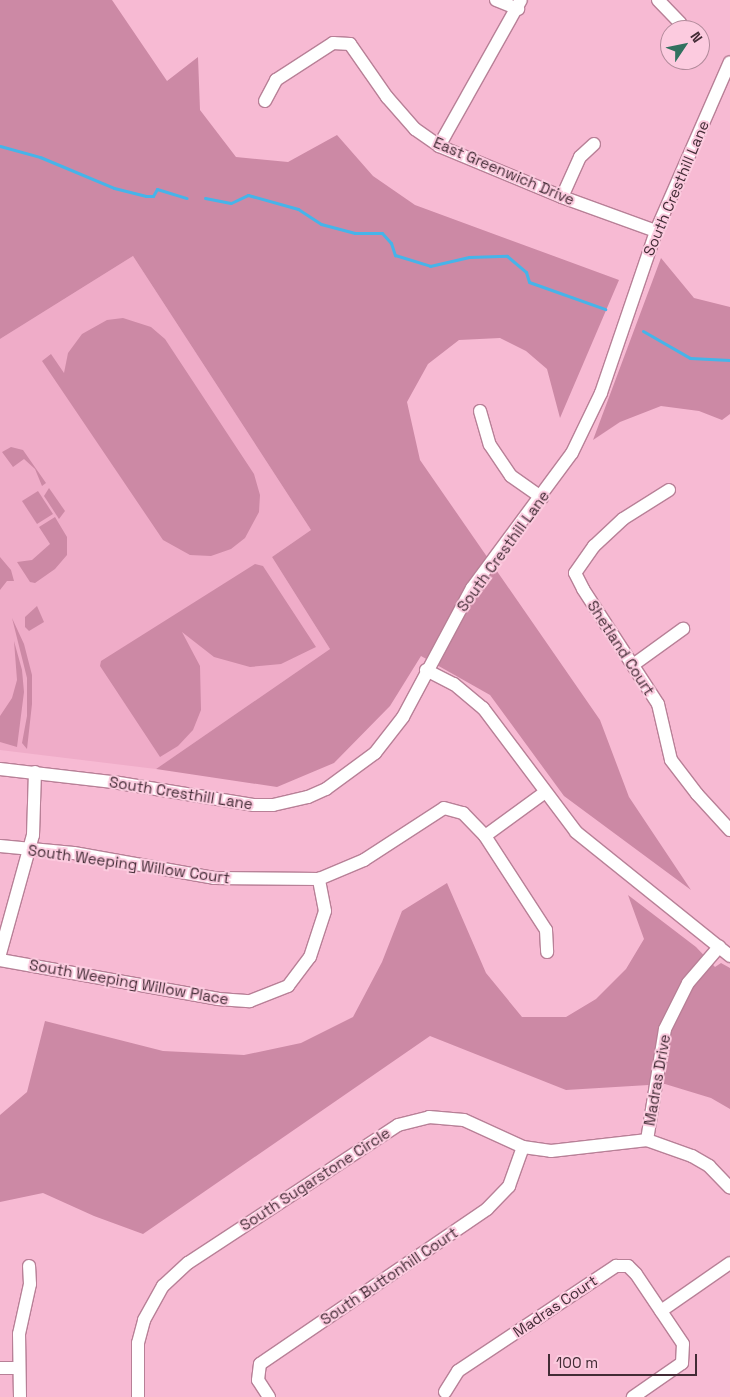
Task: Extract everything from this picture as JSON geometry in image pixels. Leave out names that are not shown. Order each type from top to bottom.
[{"type":"street","points":[[439,146],[519,5],[496,0]]},
{"type":"street","points":[[658,0],[677,20]]},
{"type":"street","name":"East Greenwich Drive","points":[[265,101],[276,80],[333,44],[350,44],[393,103],[415,128],[439,146],[562,197],[656,231]]},
{"type":"street","name":"South Cresthill Lane","points":[[0,769],[35,772],[253,805],[291,802],[326,789],[360,768],[375,753],[403,717],[426,670],[472,588],[542,498],[572,453],[592,415],[656,231],[729,65]]},
{"type":"street","points":[[562,197],[580,157],[594,144]]},
{"type":"street","points":[[480,412],[490,445],[511,476],[542,498]]},
{"type":"street","name":"Shetland Court","points":[[669,490],[623,519],[594,546],[575,573],[582,589],[658,704],[672,760],[697,794],[730,830]]},
{"type":"street","points":[[633,664],[682,629]]},
{"type":"street","points":[[426,670],[454,684],[483,708],[544,793],[576,832],[602,855],[730,956]]},
{"type":"street","points":[[0,954],[34,835],[35,772]]},
{"type":"street","points":[[485,836],[544,793]]},
{"type":"street","name":"South Weeping Willow Court","points":[[0,846],[30,848],[214,878],[319,878],[364,860],[444,808],[463,813],[485,836],[546,930],[547,952]]},
{"type":"street","name":"South Weeping Willow Place","points":[[0,960],[218,999],[250,1001],[288,986],[310,957],[325,911],[319,878]]},
{"type":"street","name":"Madras Drive","points":[[647,1140],[665,1029],[688,983],[719,948]]},
{"type":"street","name":"South Sugarstone Circle","points":[[138,1397],[138,1343],[144,1320],[163,1286],[188,1263],[383,1132],[414,1119],[443,1117],[480,1125],[523,1148],[552,1151],[647,1140],[692,1156],[709,1166],[730,1188]]},
{"type":"street","name":"South Buttonhill Court","points":[[269,1397],[258,1380],[260,1364],[487,1210],[509,1186],[523,1148]]},
{"type":"street","points":[[633,1397],[682,1363],[683,1344],[661,1311],[730,1263]]},
{"type":"street","points":[[20,1397],[18,1368],[20,1334],[30,1284],[28,1266]]},
{"type":"street","name":"Madras Court","points":[[445,1392],[458,1371],[616,1266],[628,1266],[661,1311]]},
{"type":"street","points":[[0,1368],[18,1368]]},
{"type":"shaded area","points":[[0,0],[112,0],[167,81],[198,57],[200,110],[236,157],[288,162],[337,135],[373,176],[415,205],[619,280],[560,418],[547,369],[526,351],[500,338],[459,340],[428,364],[407,402],[420,460],[600,720],[629,797],[691,890],[564,796],[490,695],[421,656],[390,706],[334,763],[277,787],[156,769],[330,649],[272,557],[311,530],[133,256],[0,339]]},
{"type":"shaded area","points":[[133,256],[311,530],[272,557],[330,649],[156,769],[0,750],[0,339]]},
{"type":"shaded area","points":[[661,258],[694,298],[730,307],[730,414],[722,420],[699,411],[661,406],[620,422],[593,440]]},
{"type":"shaded area","points":[[123,318],[151,327],[165,339],[254,474],[260,495],[259,512],[245,538],[231,549],[211,556],[190,555],[163,540],[42,361],[51,354],[64,373],[68,353],[82,334],[107,320]]},
{"type":"shaded area","points":[[11,447],[23,450],[46,483],[42,486],[35,469],[24,459],[13,467],[2,452]]},
{"type":"shaded area","points":[[49,488],[65,511],[59,519],[44,496]]},
{"type":"shaded area","points":[[38,491],[53,514],[37,524],[22,501]]},
{"type":"shaded area","points":[[55,517],[67,537],[67,555],[55,569],[35,583],[30,582],[17,562],[32,560],[50,544],[39,527]]},
{"type":"shaded area","points":[[0,557],[11,570],[14,581],[7,581],[0,590]]},
{"type":"shaded area","points":[[255,564],[263,566],[316,647],[281,664],[250,667],[214,657],[182,632],[200,666],[201,710],[193,730],[178,746],[160,757],[100,666],[101,661]]},
{"type":"shaded area","points":[[37,606],[44,622],[29,631],[25,627],[25,617]]},
{"type":"shaded area","points":[[12,618],[24,644],[32,675],[32,704],[27,749],[22,743],[27,716],[27,678]]},
{"type":"shaded area","points":[[14,641],[22,670],[24,692],[17,747],[0,742],[0,716],[12,698],[17,680]]},
{"type":"shaded area","points":[[447,883],[486,973],[522,1017],[566,1017],[596,999],[626,969],[644,939],[628,895],[696,947],[715,967],[721,963],[730,968],[730,1109],[711,1098],[665,1084],[566,1090],[430,1036],[143,1234],[94,1216],[43,1193],[0,1202],[0,1115],[27,1092],[45,1021],[163,1051],[244,1055],[301,1043],[353,1017],[382,962],[402,911]]},
{"type":"waterway","points":[[0,146],[40,157],[114,188],[146,196],[153,196],[157,189],[187,198]]},
{"type":"waterway","points":[[205,198],[231,203],[248,195],[298,209],[321,224],[355,233],[382,233],[391,243],[395,255],[430,266],[469,257],[507,256],[526,272],[529,282],[605,309]]},
{"type":"waterway","points":[[643,331],[690,358],[730,360]]}]
